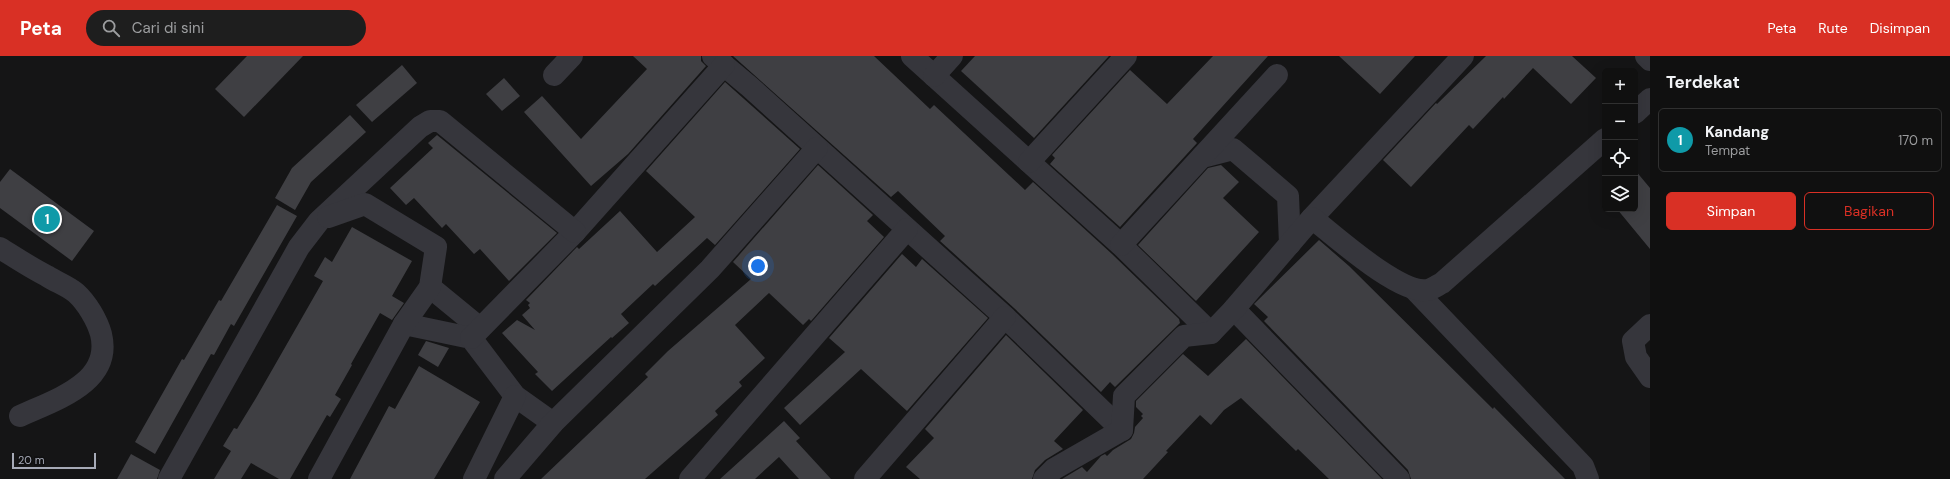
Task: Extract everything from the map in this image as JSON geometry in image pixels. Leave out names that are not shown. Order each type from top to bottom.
[{"type":"street","points":[[554,75],[572,56]]},
{"type":"street","points":[[912,56],[1121,245],[1211,334]]},
{"type":"street","points":[[934,76],[952,56]]},
{"type":"street","points":[[1029,162],[1126,56]]},
{"type":"street","points":[[1122,430],[1124,396],[1184,336],[1211,334],[1312,218],[1463,56]]},
{"type":"street","points":[[1646,56],[1650,60]]},
{"type":"street","points":[[475,333],[575,232],[718,60],[1005,317],[1122,430]]},
{"type":"street","points":[[1121,245],[1278,75]]},
{"type":"street","points":[[1638,110],[1650,100]]},
{"type":"street","points":[[169,479],[299,247],[319,221],[420,127],[430,121],[440,121],[575,232]]},
{"type":"street","points":[[1312,218],[1391,279],[1414,289],[1428,290],[1442,283],[1604,140]]},
{"type":"street","points":[[506,479],[553,424],[710,269],[817,148]]},
{"type":"street","points":[[1202,157],[1233,149],[1288,196],[1290,244]]},
{"type":"street","points":[[319,221],[365,204],[436,246],[430,287],[404,324],[319,479]]},
{"type":"street","points":[[690,479],[907,229]]},
{"type":"street","points":[[0,248],[76,293],[88,307],[98,326],[103,343],[100,362],[93,376],[71,392],[20,416]]},
{"type":"street","points":[[430,287],[475,333],[515,396],[553,424]]},
{"type":"street","points":[[1414,289],[1583,466],[1588,479]]},
{"type":"street","points":[[1234,309],[1399,479]]},
{"type":"street","points":[[865,479],[1005,317]]},
{"type":"street","points":[[404,324],[475,333]]},
{"type":"street","points":[[1650,325],[1633,341],[1636,357],[1650,377]]},
{"type":"street","points":[[474,479],[515,396]]},
{"type":"street","points":[[1044,479],[1054,469],[1122,430]]},
{"type":"building","points":[[247,56],[303,56],[244,117],[215,89]]},
{"type":"building","points":[[633,56],[701,56],[701,61],[706,66],[628,154],[591,186],[524,112],[542,96],[581,139],[647,69]]},
{"type":"building","points":[[733,56],[874,56],[930,109],[934,105],[1025,190],[1033,182],[1112,254],[1179,319],[1180,323],[1115,387],[1110,382],[1101,392],[1014,308],[940,241],[945,236],[898,191],[891,197]]},
{"type":"building","points":[[975,56],[1109,56],[1034,138],[961,71]]},
{"type":"building","points":[[1213,56],[1268,56],[1193,139],[1197,143],[1120,227],[1050,164],[1055,158],[1052,155],[1130,70],[1167,104]]},
{"type":"building","points":[[1339,56],[1415,56],[1380,94]]},
{"type":"building","points":[[1486,56],[1572,56],[1596,78],[1571,104],[1533,68],[1473,129],[1469,125],[1411,187],[1383,160],[1436,103],[1437,104]]},
{"type":"building","points":[[402,65],[417,83],[372,122],[356,105]]},
{"type":"building","points":[[504,78],[520,96],[502,111],[486,94]]},
{"type":"building","points":[[725,82],[800,149],[715,245],[707,238],[655,286],[653,284],[621,314],[629,323],[612,338],[611,337],[552,391],[535,374],[538,372],[502,333],[517,320],[535,330],[522,315],[530,308],[528,305],[530,303],[526,300],[577,247],[579,249],[620,211],[657,252],[695,217],[646,171]]},
{"type":"building","points":[[350,115],[366,132],[311,182],[295,210],[275,198],[292,168]]},
{"type":"building","points":[[437,135],[557,233],[509,281],[480,249],[474,254],[446,224],[442,228],[414,198],[406,205],[390,188],[433,148],[428,143]]},
{"type":"building","points":[[818,165],[873,215],[867,221],[884,237],[811,321],[809,319],[803,325],[769,293],[735,325],[765,358],[739,382],[742,386],[715,411],[718,415],[645,479],[541,479],[648,377],[645,374],[668,351],[751,279],[733,262]]},
{"type":"building","points":[[1221,165],[1239,182],[1223,198],[1259,232],[1196,301],[1138,245],[1208,168]]},
{"type":"building","points":[[10,169],[94,231],[72,261],[0,208],[0,182]]},
{"type":"building","points":[[1638,174],[1650,188],[1650,249],[1619,212],[1638,212]]},
{"type":"building","points":[[277,205],[297,216],[234,326],[231,324],[214,355],[211,354],[155,454],[135,442],[182,359],[184,360],[219,300],[221,301]]},
{"type":"building","points":[[352,227],[412,261],[392,296],[404,303],[392,320],[380,313],[335,395],[341,399],[330,417],[327,415],[290,479],[279,479],[251,463],[241,479],[214,479],[231,451],[223,446],[234,428],[237,429],[256,398],[323,281],[314,276],[325,257],[332,262]]},
{"type":"building","points":[[1319,240],[1349,266],[1493,409],[1494,407],[1565,479],[1411,479],[1408,470],[1264,321],[1268,317],[1254,304]]},
{"type":"building","points":[[902,254],[916,267],[922,259],[988,318],[907,411],[861,369],[800,425],[784,408],[845,352],[829,338]]},
{"type":"building","points":[[1006,335],[1083,410],[1054,441],[1063,449],[1045,460],[1035,470],[1032,479],[920,479],[906,467],[934,438],[925,429]]},
{"type":"building","points":[[1246,339],[1382,479],[1329,479],[1298,449],[1296,451],[1241,398],[1224,410],[1211,425],[1200,415],[1166,451],[1168,452],[1143,479],[1062,479],[1082,467],[1087,472],[1101,456],[1105,454],[1107,456],[1113,450],[1131,439],[1135,427],[1143,418],[1141,416],[1143,414],[1136,407],[1136,401],[1183,354],[1208,376]]},
{"type":"building","points":[[426,341],[449,348],[438,367],[418,355]]},
{"type":"building","points":[[419,366],[480,402],[434,479],[350,479],[389,406],[395,409]]},
{"type":"building","points":[[784,421],[800,438],[796,441],[831,479],[799,479],[779,457],[755,479],[720,479]]},
{"type":"building","points":[[131,454],[160,470],[157,479],[117,479]]},
{"type":"place","name":"Kandang","points":[[47,219]]}]
